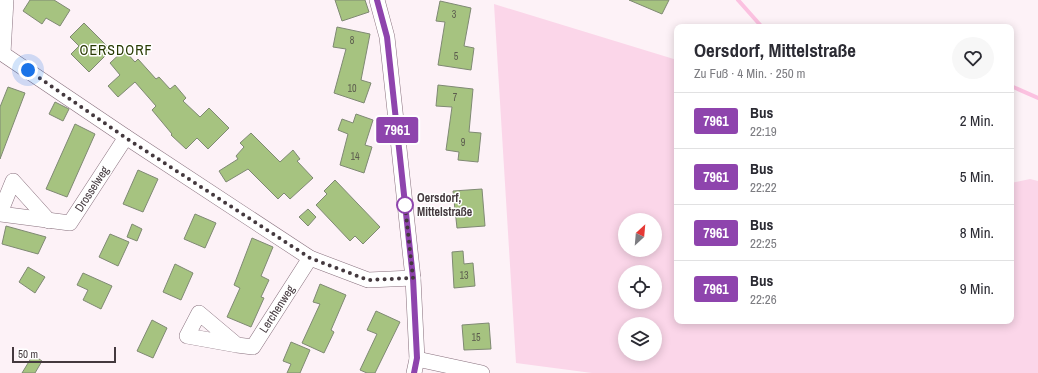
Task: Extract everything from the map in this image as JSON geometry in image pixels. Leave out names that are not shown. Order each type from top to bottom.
[{"type":"street","points":[[6,0],[2,52],[126,138],[310,258],[368,280],[413,278]]},
{"type":"street","points":[[377,0],[387,37],[413,278],[416,366],[482,373]]},
{"type":"street","name":"Drosselweg","points":[[49,221],[13,181],[0,214],[49,221],[70,223],[126,138]]},
{"type":"street","name":"Lerchenweg","points":[[237,345],[253,347],[310,258]]},
{"type":"shaded area","points":[[494,4],[674,59],[674,324],[1014,324],[1014,182],[1030,179],[1038,181],[1038,373],[592,373],[516,363]]},
{"type":"building","points":[[30,0],[54,0],[70,10],[60,26],[46,18],[42,24],[23,11]]},
{"type":"building","points":[[335,0],[365,0],[369,12],[342,21]]},
{"type":"building","points":[[629,0],[669,0],[662,14]]},
{"type":"building","points":[[440,1],[471,8],[464,46],[474,48],[471,70],[438,65],[445,22],[436,21]]},
{"type":"building","points":[[84,23],[111,50],[89,72],[71,54],[79,46],[70,37]]},
{"type":"building","points":[[337,27],[370,34],[361,80],[371,83],[364,103],[334,93],[346,49],[333,47]]},
{"type":"building","points":[[124,50],[135,62],[138,59],[156,79],[159,77],[170,89],[175,85],[186,98],[183,101],[200,117],[209,108],[229,128],[208,149],[197,138],[186,149],[171,135],[172,134],[152,110],[156,106],[135,82],[118,97],[108,86],[120,75],[110,63]]},
{"type":"building","points":[[438,85],[473,89],[469,132],[481,133],[478,162],[458,160],[459,152],[446,150],[452,107],[436,106]]},
{"type":"building","points":[[8,87],[25,93],[0,159],[0,107]]},
{"type":"building","points":[[55,102],[69,109],[63,121],[49,114]]},
{"type":"building","points":[[356,114],[373,120],[365,145],[372,147],[364,173],[340,165],[348,134],[338,130],[342,119],[353,123]]},
{"type":"building","points":[[75,124],[95,134],[67,197],[46,189]]},
{"type":"building","points":[[251,133],[280,162],[293,150],[300,159],[297,161],[313,178],[290,199],[284,193],[278,199],[248,169],[226,182],[219,171],[238,159],[236,156],[244,147],[240,143]]},
{"type":"building","points":[[138,170],[158,179],[143,212],[123,204]]},
{"type":"building","points":[[335,180],[380,227],[363,244],[355,236],[350,241],[316,205],[327,194],[324,191]]},
{"type":"building","points":[[482,189],[485,226],[457,228],[453,191]]},
{"type":"building","points":[[308,209],[316,217],[308,226],[299,217]]},
{"type":"building","points":[[195,214],[216,223],[205,248],[184,239]]},
{"type":"building","points":[[132,224],[142,229],[137,241],[127,237]]},
{"type":"building","points":[[6,226],[46,237],[38,254],[2,244]]},
{"type":"building","points":[[110,234],[129,242],[118,266],[99,257]]},
{"type":"building","points":[[252,238],[273,247],[261,276],[269,280],[261,297],[264,298],[251,327],[227,317],[240,288],[234,285]]},
{"type":"building","points":[[463,251],[464,264],[473,263],[475,286],[454,288],[452,252]]},
{"type":"building","points":[[175,264],[193,273],[181,300],[163,292]]},
{"type":"building","points":[[28,267],[45,277],[35,293],[19,282]]},
{"type":"building","points":[[83,273],[112,286],[101,309],[83,300],[88,290],[77,285]]},
{"type":"building","points":[[320,284],[346,295],[331,330],[334,332],[324,353],[302,343],[320,304],[313,302]]},
{"type":"building","points":[[376,311],[400,322],[375,373],[367,373],[360,370],[377,334],[367,330]]},
{"type":"building","points":[[152,320],[167,328],[153,358],[137,351]]},
{"type":"building","points":[[489,323],[491,349],[464,350],[462,325]]},
{"type":"building","points":[[291,342],[310,350],[300,373],[287,373],[291,364],[283,361]]},
{"type":"building","points":[[33,355],[42,361],[35,373],[22,373]]},
{"type":"waterway","points":[[738,0],[759,24]]},
{"type":"waterway","points":[[1014,87],[1038,98]]},
{"type":"bus line","name":"7961","points":[[377,0],[387,37],[413,278],[417,358],[414,373]]},
{"type":"place","name":"Oersdorf, Mittelstraße","points":[[405,205]]},
{"type":"district","name":"OERSDORF","points":[[116,50]]},
{"type":"route","points":[[28,70],[126,138],[310,258],[368,280],[413,278],[405,205]]}]
